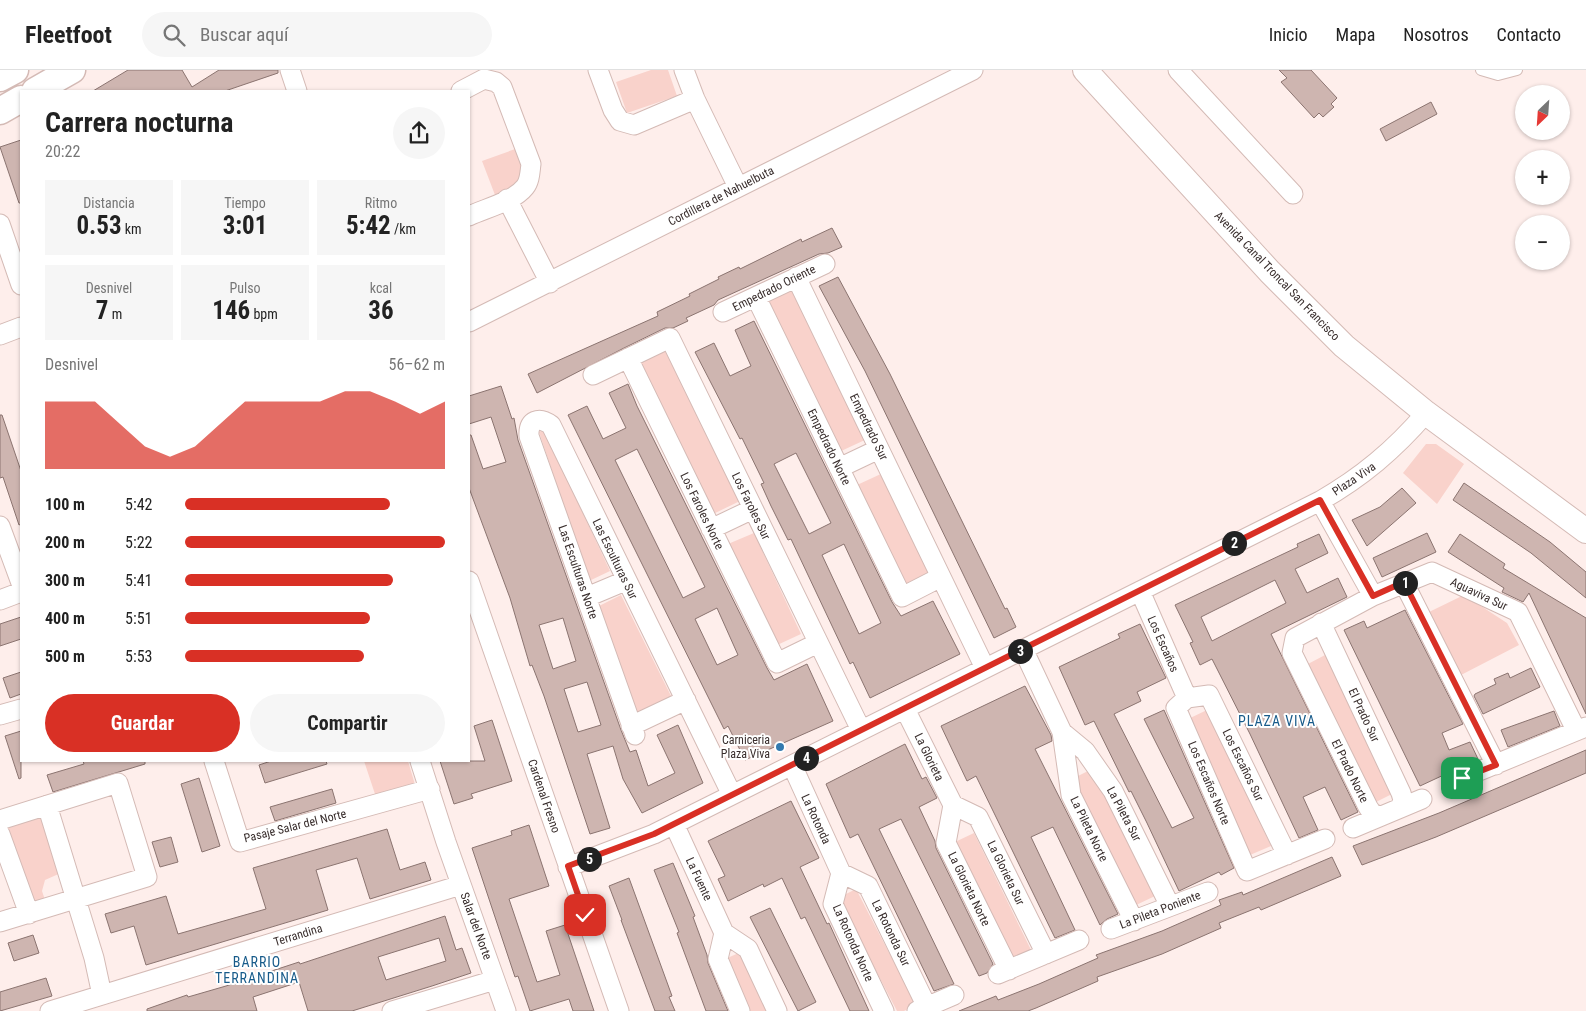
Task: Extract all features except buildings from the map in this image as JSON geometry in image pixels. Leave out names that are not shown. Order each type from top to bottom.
[{"type":"main road","points":[[0,78],[15,70]]},
{"type":"main road","points":[[37,90],[72,70]]},
{"type":"main road","points":[[0,111],[20,100]]},
{"type":"street","points":[[598,70],[613,110],[620,121],[634,125],[695,99]]},
{"type":"street","points":[[684,70],[695,99],[738,187]]},
{"type":"street","name":"Cordillera de Nahuelbuta","points":[[470,322],[973,70]]},
{"type":"street","name":"Avenida Canal Troncal San Francisco","points":[[1085,70],[1306,310],[1344,346],[1426,413],[1586,531]]},
{"type":"street","points":[[1178,70],[1293,194]]},
{"type":"street","points":[[462,90],[484,79],[496,82],[502,87],[531,164],[530,176],[526,187],[507,199],[470,216]]},
{"type":"street","points":[[507,199],[550,283]]},
{"type":"street","points":[[0,224],[20,282]]},
{"type":"street","name":"Empedrado Oriente","points":[[723,312],[825,264]]},
{"type":"street","name":"Empedrado Sur","points":[[796,278],[985,668]]},
{"type":"street","name":"Empedrado Norte","points":[[756,297],[902,597],[941,578]]},
{"type":"street","points":[[0,335],[20,327]]},
{"type":"street","name":"Los Faroles Sur","points":[[628,358],[670,338],[861,730]]},
{"type":"street","points":[[593,375],[628,358]]},
{"type":"street","name":"Los Faroles Norte","points":[[628,358],[777,663],[818,643]]},
{"type":"street","name":"Plaza Viva","points":[[568,866],[626,846],[674,824],[1343,488],[1381,460],[1426,413]]},
{"type":"street","name":"Las Esculturas Norte","points":[[544,420],[538,419],[532,422],[528,428],[529,436],[588,597],[633,730],[686,700]]},
{"type":"street","name":"Las Esculturas Sur","points":[[544,420],[551,425],[625,581],[732,795]]},
{"type":"street","points":[[840,468],[879,449]]},
{"type":"street","points":[[1320,500],[1373,596]]},
{"type":"street","points":[[712,529],[753,509]]},
{"type":"street","points":[[0,526],[14,542],[20,577]]},
{"type":"street","name":"Aguaviva Sur","points":[[1373,596],[1432,572],[1518,612],[1581,728]]},
{"type":"street","points":[[588,597],[625,581]]},
{"type":"street","points":[[1404,582],[1496,765]]},
{"type":"street","name":"Cardenal Fresno","points":[[470,584],[619,1011]]},
{"type":"street","name":"Los Escaños","points":[[1140,591],[1187,698]]},
{"type":"street","points":[[0,600],[20,592]]},
{"type":"street","name":"El Prado Norte","points":[[1373,596],[1295,638],[1292,653],[1368,806],[1372,813],[1380,816]]},
{"type":"street","name":"El Prado Sur","points":[[1321,623],[1401,793],[1403,800],[1400,808]]},
{"type":"street","points":[[1023,649],[1062,732]]},
{"type":"street","name":"Los Escaños Sur","points":[[1187,698],[1209,695],[1287,855]]},
{"type":"street","name":"Los Escaños Norte","points":[[1187,698],[1176,708],[1246,871],[1287,855]]},
{"type":"street","name":"La Glorieta","points":[[905,708],[953,805]]},
{"type":"street","points":[[0,716],[20,709]]},
{"type":"street","points":[[1462,778],[1581,728]]},
{"type":"street","name":"La Pileta Sur","points":[[1062,732],[1085,751],[1113,791],[1170,906]]},
{"type":"street","name":"La Pileta Norte","points":[[1062,732],[1071,795],[1134,921]]},
{"type":"street","name":"Pasaje Salar del Norte","points":[[214,762],[240,842],[430,790]]},
{"type":"street","points":[[420,762],[430,790]]},
{"type":"street","name":"La Rotonda","points":[[792,765],[841,873]]},
{"type":"street","points":[[0,820],[118,783],[148,877],[0,922]]},
{"type":"street","name":"Salar del Norte","points":[[430,790],[446,842],[506,1011]]},
{"type":"street","points":[[1353,828],[1422,798]]},
{"type":"street","points":[[47,805],[77,899],[102,995]]},
{"type":"street","name":"La Glorieta Sur","points":[[953,805],[978,817],[1046,954]]},
{"type":"street","name":"La Glorieta Norte","points":[[953,805],[946,843],[1003,972],[1046,954]]},
{"type":"street","name":"La Fuente","points":[[674,824],[724,933]]},
{"type":"street","points":[[0,834],[29,914]]},
{"type":"street","points":[[1287,855],[1325,839]]},
{"type":"street","name":"La Rotonda Sur","points":[[841,873],[868,886],[922,1009]]},
{"type":"street","name":"La Rotonda Norte","points":[[841,873],[833,904],[884,1011]]},
{"type":"street","name":"Terrandina","points":[[50,1011],[461,885]]},
{"type":"street","name":"La Pileta Poniente","points":[[1111,929],[1208,892]]},
{"type":"street","points":[[740,1011],[718,960],[724,933],[748,950],[777,1011]]},
{"type":"street","points":[[1046,954],[1080,940]]},
{"type":"street","points":[[394,1011],[495,980]]},
{"type":"street","points":[[922,1009],[954,995]]},
{"type":"lane","points":[[1481,70],[1498,75],[1517,70]]},
{"type":"shaded area","points":[[651,70],[668,70],[677,96],[627,113],[616,82]]},
{"type":"shaded area","points":[[518,148],[530,182],[495,195],[482,161]]},
{"type":"shaded area","points":[[795,288],[867,439],[839,452],[766,301]]},
{"type":"shaded area","points":[[667,350],[740,501],[711,515],[639,364]]},
{"type":"shaded area","points":[[544,430],[610,571],[589,581],[539,432]]},
{"type":"shaded area","points":[[1426,444],[1436,444],[1464,464],[1437,504],[1403,473]]},
{"type":"shaded area","points":[[883,473],[930,574],[904,586],[857,485]]},
{"type":"shaded area","points":[[754,533],[801,634],[775,646],[728,544]]},
{"type":"shaded area","points":[[621,595],[672,698],[634,714],[597,607]]},
{"type":"shaded area","points":[[1464,595],[1507,623],[1519,645],[1461,675],[1429,612]]},
{"type":"shaded area","points":[[1327,654],[1396,792],[1374,803],[1306,665]]},
{"type":"shaded area","points":[[1207,710],[1271,846],[1250,855],[1186,720]]},
{"type":"shaded area","points":[[364,762],[408,762],[416,788],[377,800]]},
{"type":"shaded area","points":[[1092,769],[1155,896],[1134,906],[1072,779]]},
{"type":"shaded area","points":[[47,816],[63,872],[45,880],[42,891],[45,900],[32,902],[5,828]]},
{"type":"shaded area","points":[[974,833],[1031,950],[1012,959],[955,842]]},
{"type":"shaded area","points":[[856,889],[916,1005],[904,1011],[897,1011],[838,898]]},
{"type":"shaded area","points":[[743,951],[769,1011],[745,1011],[723,960]]},
{"type":"place","name":"Carniceria Plaza Viva","points":[[780,747]]},
{"type":"district","name":"PLAZA VIVA","points":[[1277,721]]},
{"type":"district","name":"BARRIO TERRANDINA","points":[[257,970]]},
{"type":"route","points":[[585,915],[568,866],[654,834],[1320,500],[1373,596],[1404,582],[1496,765],[1462,778]]}]
